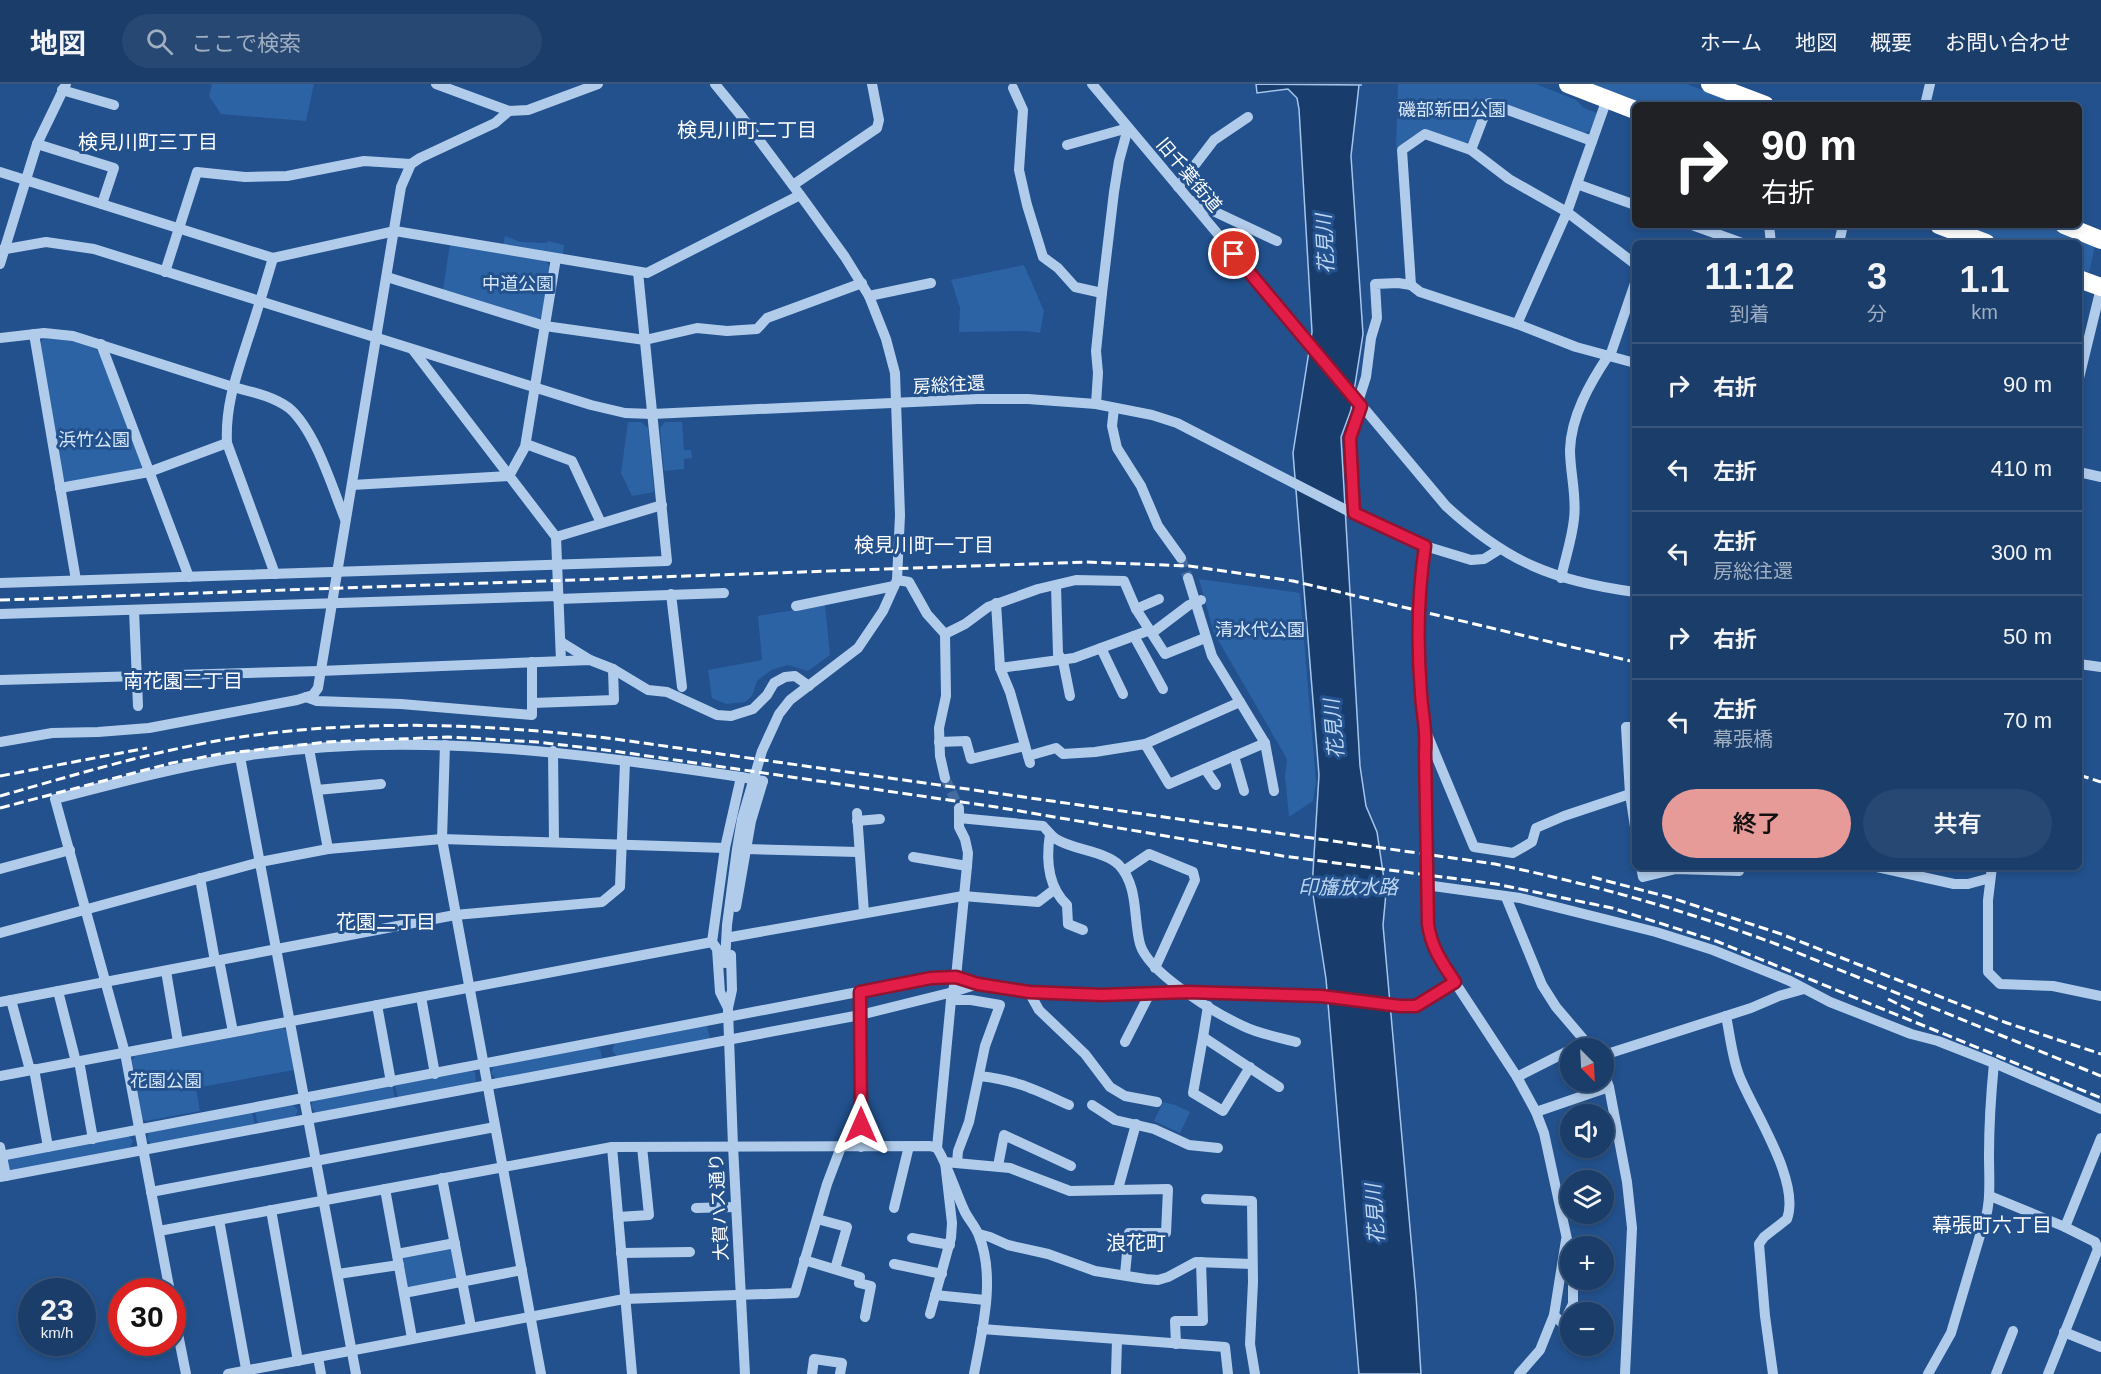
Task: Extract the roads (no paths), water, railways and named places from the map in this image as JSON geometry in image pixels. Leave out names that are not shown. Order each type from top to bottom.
[{"type":"highway","points":[[1568,84],[1632,109]]},
{"type":"highway","points":[[1719,86],[1758,102]]},
{"type":"highway","points":[[1946,228],[1974,240]]},
{"type":"highway","points":[[2071,228],[2101,240]]},
{"type":"highway","points":[[2082,280],[2101,287]]},
{"type":"street","points":[[436,84],[454,87],[509,111],[528,110],[598,84]]},
{"type":"street","name":"房総往還","points":[[715,84],[793,185],[862,283],[886,339],[895,373],[897,404],[978,399],[1028,399],[1096,404],[1152,416],[1177,423],[1352,512]]},
{"type":"street","points":[[793,185],[877,128],[879,120],[872,84]]},
{"type":"street","name":"旧千葉街道","points":[[1092,84],[1358,402]]},
{"type":"street","points":[[1926,102],[1930,84]]},
{"type":"street","points":[[0,264],[2,249],[38,144],[64,87],[114,105]]},
{"type":"street","points":[[1013,88],[1023,110],[1019,171],[1043,257],[1058,268],[1075,287],[1102,293]]},
{"type":"street","points":[[1517,324],[1567,212],[1607,99]]},
{"type":"street","points":[[1472,150],[1489,103],[1592,141]]},
{"type":"street","points":[[0,742],[52,733],[149,728],[313,695],[318,688],[401,187],[411,164],[495,123],[509,111]]},
{"type":"street","points":[[1178,187],[1214,140],[1248,117]]},
{"type":"street","points":[[1067,145],[1128,128]]},
{"type":"street","points":[[1096,404],[1098,373],[1096,351],[1102,293],[1119,161],[1128,128]]},
{"type":"street","points":[[1411,285],[1402,150],[1425,134],[1472,150],[1509,179],[1567,212],[1632,262]]},
{"type":"street","points":[[38,144],[114,168],[102,204]]},
{"type":"street","points":[[165,273],[197,172],[245,177],[287,176],[364,161],[411,164]]},
{"type":"street","points":[[0,172],[273,258],[395,231],[647,273],[800,195]]},
{"type":"street","points":[[1577,184],[1632,204]]},
{"type":"street","points":[[1189,200],[1277,241]]},
{"type":"street","points":[[1700,228],[1734,240]]},
{"type":"street","points":[[2,249],[46,242],[94,249],[412,350],[591,405],[625,413],[652,414],[897,404],[900,515],[896,583],[883,611],[858,648],[790,700],[779,714],[762,751],[742,819],[732,883],[725,951],[729,1013]]},
{"type":"street","points":[[273,258],[226,416],[227,443],[275,574]]},
{"type":"street","points":[[509,476],[526,444],[556,258]]},
{"type":"street","points":[[0,583],[667,561],[638,272]]},
{"type":"street","points":[[387,277],[545,326],[645,340],[697,328],[727,331],[757,329],[767,318],[862,283]]},
{"type":"street","points":[[869,296],[931,283]]},
{"type":"street","points":[[1500,549],[1484,559],[1471,560],[1425,546],[1352,512],[1350,438],[1364,386],[1371,338],[1377,318],[1375,284],[1411,285],[1420,292],[1517,324],[1576,347],[1632,362]]},
{"type":"street","points":[[2082,353],[2101,287]]},
{"type":"street","points":[[1561,578],[1574,521],[1575,497],[1570,448],[1574,427],[1585,393],[1609,356],[1632,291]]},
{"type":"street","points":[[0,338],[34,334],[73,336],[255,393],[288,407],[303,423],[345,519]]},
{"type":"street","points":[[34,334],[76,580]]},
{"type":"street","points":[[101,344],[189,577]]},
{"type":"street","points":[[412,350],[556,537],[561,661]]},
{"type":"street","points":[[1358,402],[1439,498],[1474,531],[1500,549],[1561,578],[1632,591]]},
{"type":"street","points":[[1114,408],[1112,426],[1119,454],[1141,486],[1158,526],[1181,558]]},
{"type":"street","points":[[60,488],[150,472],[227,443]]},
{"type":"street","points":[[526,444],[572,461],[601,523]]},
{"type":"street","points":[[2082,473],[2101,477]]},
{"type":"street","points":[[352,485],[509,476]]},
{"type":"street","points":[[556,537],[662,505]]},
{"type":"street","points":[[1425,546],[1419,619],[1421,693],[1427,733],[1474,847],[1513,853],[1532,842],[1536,828],[1630,794]]},
{"type":"street","points":[[1188,578],[1198,601],[1205,638],[1212,656],[1265,743],[1274,790]]},
{"type":"street","points":[[945,634],[965,624],[996,603],[1038,589],[1076,580],[1124,580],[1136,609],[1165,654],[1205,638]]},
{"type":"street","points":[[795,606],[909,582],[927,614],[945,634],[946,696],[939,728],[945,778]]},
{"type":"street","points":[[1056,585],[1058,654],[1063,661],[1070,696]]},
{"type":"street","points":[[0,614],[723,592]]},
{"type":"street","points":[[671,594],[682,687]]},
{"type":"street","points":[[1136,609],[1159,598]]},
{"type":"street","points":[[1000,668],[1063,661],[1151,631],[1198,601]]},
{"type":"street","points":[[996,603],[1000,668],[1010,692],[1028,755]]},
{"type":"street","points":[[134,610],[138,706]]},
{"type":"street","points":[[1134,636],[1163,689]]},
{"type":"street","points":[[561,642],[648,690],[668,692],[717,715],[731,716],[753,709],[768,695],[774,683],[785,677],[795,676],[809,686]]},
{"type":"street","points":[[1101,648],[1123,694]]},
{"type":"street","points":[[0,681],[590,660]]},
{"type":"street","points":[[306,697],[317,701],[400,704],[532,715],[532,662]]},
{"type":"street","points":[[2082,664],[2101,667]]},
{"type":"street","points":[[533,703],[614,700],[613,669]]},
{"type":"street","points":[[939,741],[966,741],[971,759],[1028,755],[1056,748],[1063,754],[1095,752],[1145,744],[1240,702]]},
{"type":"street","points":[[1632,727],[1626,727],[1632,807]]},
{"type":"street","points":[[1427,733],[1425,752],[1430,939],[1437,955],[1517,1077],[1536,1112],[1544,1133],[1567,1236]]},
{"type":"street","points":[[1145,744],[1169,784],[1265,743]]},
{"type":"street","points":[[167,1278],[125,1053],[55,799],[140,777],[240,757],[309,749],[391,744],[553,751],[763,781],[751,821],[732,937],[730,966],[732,990],[729,1013]]},
{"type":"street","points":[[445,745],[442,839],[541,1374]]},
{"type":"street","points":[[309,749],[328,849]]},
{"type":"street","points":[[553,751],[554,842]]},
{"type":"street","points":[[1234,756],[1244,791]]},
{"type":"street","points":[[240,757],[356,1374]]},
{"type":"street","points":[[48,1147],[32,1070],[5,1001],[456,915],[602,903],[620,887],[625,762]]},
{"type":"street","points":[[1205,769],[1216,785]]},
{"type":"street","points":[[729,1013],[720,992],[717,949],[712,942],[726,848],[741,777]]},
{"type":"street","points":[[317,790],[381,784]]},
{"type":"street","points":[[974,1374],[982,1329],[986,1260],[979,1234],[965,1212],[937,1148],[968,853],[959,827],[959,813],[1043,826],[1060,841],[1117,863],[1124,871],[1132,889],[1140,943],[1144,954],[1155,968],[1208,1006],[1244,1026],[1296,1042]]},
{"type":"street","points":[[864,913],[857,817],[880,819]]},
{"type":"street","points":[[1050,834],[1046,854],[1055,889],[1058,897],[1067,905],[1068,924],[1083,930]]},
{"type":"street","points":[[0,933],[260,862],[328,849],[442,839],[726,848]]},
{"type":"street","points":[[746,849],[858,852]]},
{"type":"street","points":[[0,869],[70,850]]},
{"type":"street","points":[[1124,871],[1149,854],[1193,872],[1195,880],[1155,968]]},
{"type":"street","points":[[913,857],[967,866]]},
{"type":"street","points":[[1642,870],[1643,878],[1672,870]]},
{"type":"street","points":[[1707,870],[1738,870]]},
{"type":"street","points":[[1893,870],[1954,884],[1968,884],[1991,873],[1988,972],[1992,977],[2000,984],[2053,986],[2101,996]]},
{"type":"street","points":[[200,878],[233,1032]]},
{"type":"street","points":[[1433,886],[1506,897],[1656,932],[1713,950],[1790,981],[1830,1002],[1911,1035],[1938,1041],[1994,1063],[2101,1109]]},
{"type":"street","points":[[732,937],[963,896],[1038,902],[1055,889]]},
{"type":"street","points":[[1506,897],[1542,985],[1556,1007],[1582,1038]]},
{"type":"street","points":[[0,1076],[712,942]]},
{"type":"street","points":[[166,970],[178,1042]]},
{"type":"street","points":[[978,984],[952,996],[3,1176],[1,1153],[140,1130],[605,1041],[729,1013],[931,978],[956,977],[978,984],[1029,992],[1102,995],[1187,992],[1321,996],[1400,1006],[1421,1004],[1455,982]]},
{"type":"street","points":[[1614,1052],[1804,989]]},
{"type":"street","points":[[58,991],[77,1061],[93,1138]]},
{"type":"street","points":[[860,992],[861,1147]]},
{"type":"street","points":[[1029,992],[1038,1010],[1085,1054],[1110,1086],[1125,1096],[1157,1102]]},
{"type":"street","points":[[1125,1042],[1150,993]]},
{"type":"street","points":[[952,996],[1000,1005],[985,1046],[969,1122],[958,1151],[957,1163]]},
{"type":"street","points":[[421,997],[435,1074]]},
{"type":"street","points":[[377,1005],[392,1082]]},
{"type":"street","points":[[1208,1006],[1193,1093],[1223,1111],[1250,1067]]},
{"type":"street","name":"大賀ハス通り","points":[[729,1013],[733,1146],[745,1374]]},
{"type":"street","points":[[1726,1016],[1738,1072],[1748,1098],[1774,1146],[1790,1203],[1787,1219],[1764,1237],[1759,1246],[1773,1374]]},
{"type":"street","points":[[1203,1037],[1279,1087]]},
{"type":"street","points":[[605,1041],[609,1062]]},
{"type":"street","points":[[1517,1077],[1560,1055]]},
{"type":"street","points":[[1928,1374],[1951,1334],[1987,1217],[1990,1196],[1991,1102],[1994,1063]]},
{"type":"street","points":[[979,1076],[1006,1079],[1069,1105]]},
{"type":"street","points":[[1536,1112],[1594,1092]]},
{"type":"street","points":[[1610,1092],[1627,1182],[1632,1228],[1625,1374]]},
{"type":"street","points":[[1092,1105],[1115,1120],[1154,1129],[1189,1145],[1218,1148]]},
{"type":"street","points":[[1118,1189],[1136,1124]]},
{"type":"street","points":[[152,1192],[495,1127]]},
{"type":"street","points":[[998,1166],[1004,1136],[1071,1166]]},
{"type":"street","points":[[2065,1227],[2101,1138]]},
{"type":"street","points":[[228,1374],[287,1368],[298,1361],[351,1350],[624,1299],[795,1293],[842,1146]]},
{"type":"street","points":[[159,1231],[612,1147],[909,1146],[937,1148]]},
{"type":"street","points":[[894,1208],[909,1146]]},
{"type":"street","points":[[612,1147],[632,1374]]},
{"type":"street","points":[[618,1217],[649,1215],[642,1147]]},
{"type":"street","points":[[945,1162],[1010,1168],[1070,1191],[1168,1189],[1167,1233],[1129,1233],[1125,1274]]},
{"type":"street","points":[[930,1314],[950,1245],[952,1223],[945,1162]]},
{"type":"street","points":[[442,1178],[471,1327]]},
{"type":"street","points":[[385,1189],[412,1338]]},
{"type":"street","points":[[1990,1196],[2065,1227],[2095,1242],[2098,1249],[2048,1374]]},
{"type":"street","points":[[1206,1199],[1252,1200],[1250,1344],[1255,1374]]},
{"type":"street","points":[[696,1208],[736,1207]]},
{"type":"street","points":[[271,1210],[298,1361]]},
{"type":"street","points":[[817,1219],[847,1227],[835,1269]]},
{"type":"street","points":[[219,1220],[247,1372]]},
{"type":"street","points":[[1519,1374],[1540,1350],[1554,1315],[1567,1233]]},
{"type":"street","points":[[979,1234],[990,1236],[1008,1245],[1048,1254],[1095,1270],[1158,1280],[1168,1277],[1184,1266],[1201,1262],[1252,1264]]},
{"type":"street","points":[[912,1238],[950,1245]]},
{"type":"street","points":[[338,1275],[455,1243]]},
{"type":"street","points":[[621,1253],[690,1252]]},
{"type":"street","points":[[804,1260],[860,1277],[859,1283],[871,1286],[865,1317]]},
{"type":"street","points":[[1176,1344],[1175,1321],[1203,1321],[1201,1262]]},
{"type":"street","points":[[894,1263],[942,1274]]},
{"type":"street","points":[[404,1293],[522,1270]]},
{"type":"street","points":[[1554,1315],[1563,1323],[1573,1304],[1573,1290]]},
{"type":"street","points":[[935,1295],[985,1300]]},
{"type":"street","points":[[982,1329],[1225,1347],[1228,1374]]},
{"type":"street","points":[[1996,1374],[2013,1331]]},
{"type":"street","points":[[2064,1332],[2101,1347]]},
{"type":"street","points":[[1116,1374],[1117,1340]]},
{"type":"street","points":[[182,1356],[186,1374]]},
{"type":"street","points":[[318,1357],[321,1374]]},
{"type":"street","points":[[812,1374],[814,1359],[842,1363],[840,1374]]},
{"type":"water","name":"印旛放水路","points":[[1256,84],[1362,85],[1359,85],[1351,156],[1363,334],[1351,410],[1341,437],[1360,766],[1366,806],[1377,832],[1386,893],[1383,925],[1421,1374],[1359,1374],[1326,979],[1312,888],[1319,775],[1293,453],[1312,332],[1299,109],[1297,98],[1288,89],[1257,93]]},
{"type":"tunnel","points":[[1181,558],[1188,578]]},
{"type":"tunnel","points":[[945,778],[959,808]]},
{"type":"railway","points":[[0,600],[1087,562],[1189,566],[1293,581],[1632,661]]},
{"type":"railway","points":[[0,796],[189,746],[315,729],[416,725],[516,729],[615,739],[1495,864],[1531,872],[1637,899],[1776,944],[2101,1076]]},
{"type":"railway","points":[[0,808],[172,763],[220,754],[327,742],[448,737],[537,742],[614,751],[996,807],[1283,856],[1496,884],[1612,908],[1716,941],[2101,1098]]},
{"type":"railway","points":[[0,776],[147,748]]},
{"type":"railway","points":[[2082,776],[2101,782]]},
{"type":"railway","points":[[1592,877],[1672,898],[1781,934],[2007,1023],[2101,1054]]},
{"type":"railway","points":[[1888,999],[1926,1018]]},
{"type":"district","name":"検見川町二丁目","points":[[747,130]]},
{"type":"district","name":"検見川町三丁目","points":[[148,142]]},
{"type":"district","name":"検見川町一丁目","points":[[924,545]]},
{"type":"district","name":"南花園二丁目","points":[[183,681]]},
{"type":"district","name":"花園二丁目","points":[[386,922]]},
{"type":"district","name":"幕張町六丁目","points":[[1992,1225]]},
{"type":"district","name":"浪花町","points":[[1136,1243]]},
{"type":"park label","name":"磯部新田公園","points":[[1452,110]]},
{"type":"park label","name":"中道公園","points":[[518,284]]},
{"type":"park label","name":"浜竹公園","points":[[94,440]]},
{"type":"park label","name":"清水代公園","points":[[1260,630]]},
{"type":"park label","name":"花園公園","points":[[166,1081]]},
{"type":"water label","name":"花見川","points":[[1325,244]]},
{"type":"water label","name":"花見川","points":[[1334,729]]},
{"type":"water label","name":"花見川","points":[[1375,1214]]}]
